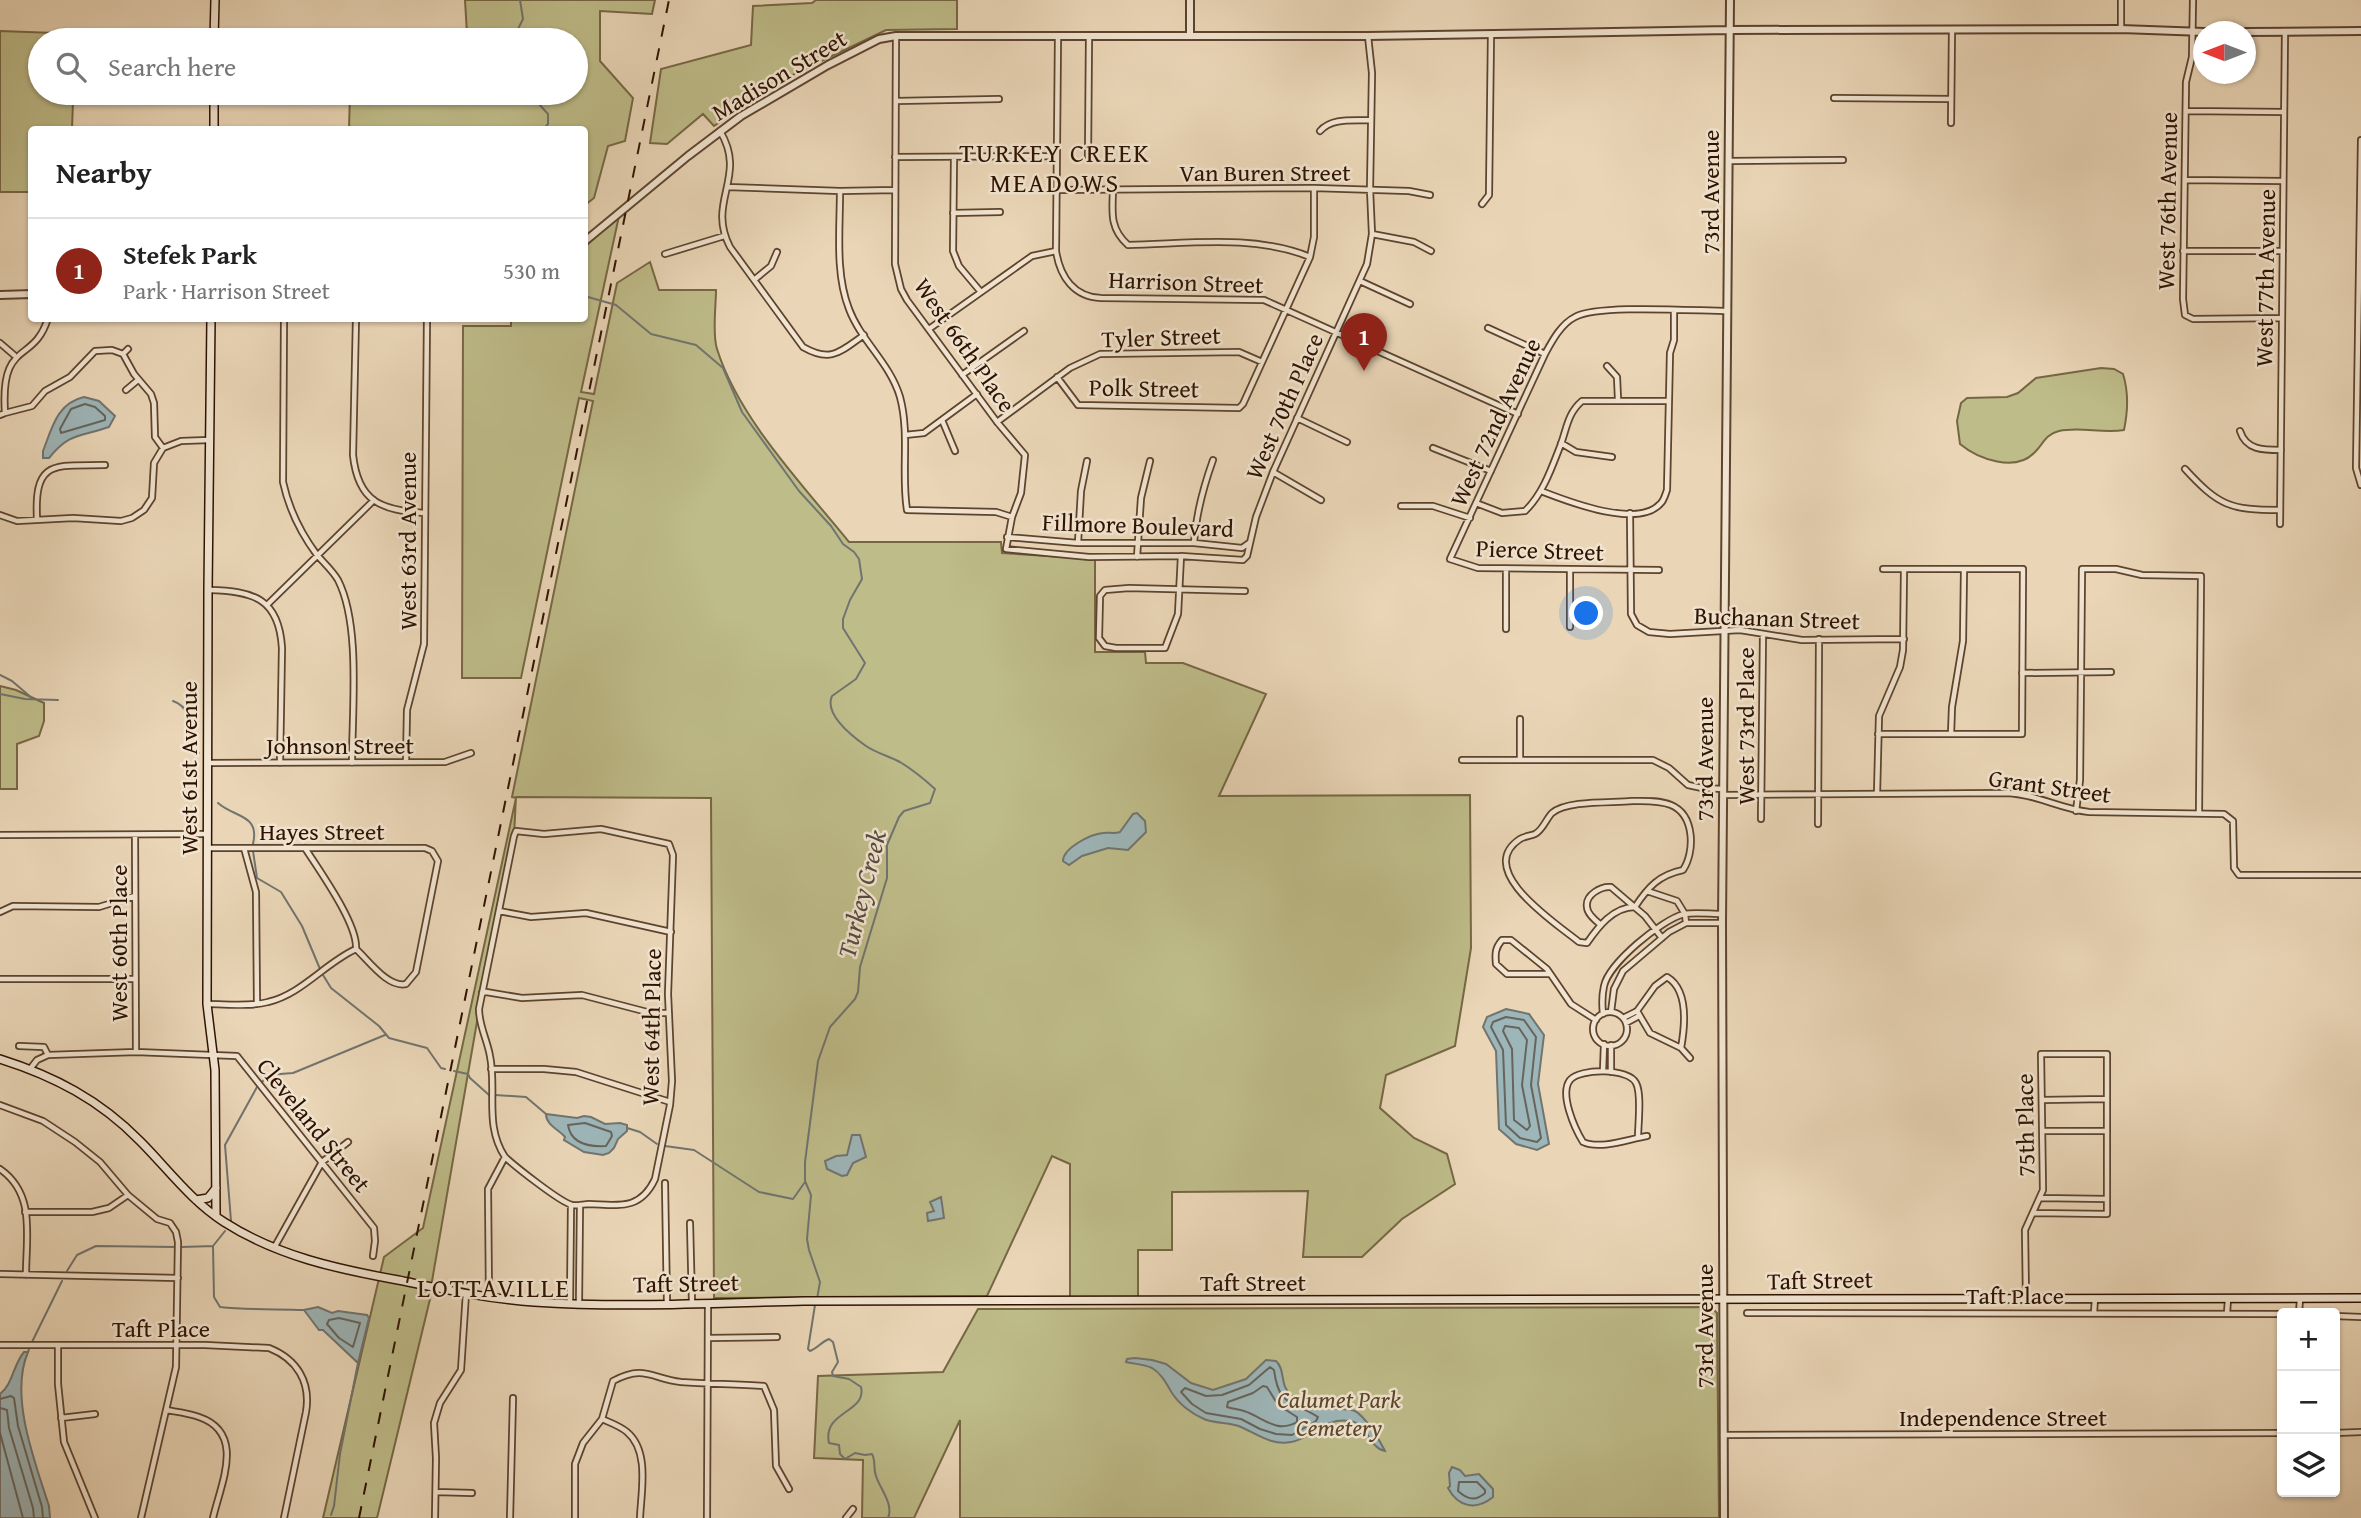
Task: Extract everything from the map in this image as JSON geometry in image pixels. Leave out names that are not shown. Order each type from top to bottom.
[{"type":"main road","points":[[214,28],[215,0]]},
{"type":"main road","points":[[214,105],[214,126]]},
{"type":"main road","name":"West 61st Avenue","points":[[211,322],[207,848],[208,1004],[214,1054],[216,1216]]},
{"type":"main road","name":"Taft Street","points":[[0,1059],[75,1089],[93,1101],[137,1138],[216,1216],[274,1248],[320,1263],[489,1297],[575,1303],[2361,1298]]},
{"type":"main road","points":[[197,1200],[208,1198],[216,1188]]},
{"type":"street","points":[[1190,0],[1190,35]]},
{"type":"street","name":"73rd Avenue","points":[[1724,1518],[1722,914],[1730,0]]},
{"type":"street","points":[[2121,0],[2121,29]]},
{"type":"street","name":"West 76th Avenue","points":[[2193,0],[2193,21]]},
{"type":"street","name":"Madison Street","points":[[588,239],[720,131],[751,110],[828,65],[879,39],[896,36],[1368,36],[1730,30],[2121,29],[2193,32]]},
{"type":"street","points":[[1951,123],[1952,30]]},
{"type":"street","points":[[2256,32],[2361,31]]},
{"type":"street","name":"West 76th Avenue","points":[[2193,32],[2192,57],[2186,82],[2183,251],[2185,315],[2193,319],[2282,318]]},
{"type":"street","name":"West 77th Avenue","points":[[2280,524],[2285,32]]},
{"type":"street","points":[[1482,204],[1489,195],[1491,34]]},
{"type":"street","name":"West 66th Place","points":[[896,36],[895,264],[901,289],[997,422],[1025,455],[1021,493],[1007,537]]},
{"type":"street","name":"West 70th Place","points":[[1249,543],[1255,517],[1273,472],[1367,264],[1372,234],[1372,73],[1368,36]]},
{"type":"street","points":[[929,329],[1032,256],[1056,251],[1058,37]]},
{"type":"street","points":[[1088,156],[1089,37]]},
{"type":"street","points":[[1834,98],[1951,99]]},
{"type":"street","points":[[896,101],[999,99]]},
{"type":"street","points":[[2186,111],[2284,112]]},
{"type":"street","points":[[1320,131],[1326,124],[1371,120]]},
{"type":"street","points":[[720,131],[731,152],[731,170],[722,201],[724,236],[754,280],[803,347],[815,354],[827,356],[841,352],[864,335]]},
{"type":"street","points":[[2361,140],[2357,468],[2361,485]]},
{"type":"street","points":[[895,157],[1056,156]]},
{"type":"street","points":[[954,158],[953,251],[959,266],[980,291]]},
{"type":"street","points":[[1730,161],[1843,160]]},
{"type":"street","points":[[2185,180],[2283,181]]},
{"type":"street","points":[[727,187],[895,190]]},
{"type":"street","points":[[1262,362],[1310,257],[1314,237],[1314,188]]},
{"type":"street","name":"Van Buren Street","points":[[1056,190],[1314,188],[1409,191],[1430,195]]},
{"type":"street","points":[[1113,190],[1112,220],[1121,239],[1128,245],[1261,243],[1289,248],[1310,257]]},
{"type":"street","points":[[840,191],[841,275],[849,310],[897,388],[905,435],[907,510],[996,513],[1012,517]]},
{"type":"street","points":[[953,214],[1000,212]]},
{"type":"street","points":[[1372,234],[1414,242],[1431,251]]},
{"type":"street","points":[[665,254],[724,236]]},
{"type":"street","name":"Harrison Street","points":[[1056,251],[1067,282],[1081,295],[1101,298],[1264,300],[1518,414]]},
{"type":"street","points":[[2183,251],[2283,251]]},
{"type":"street","points":[[754,280],[771,266],[777,252]]},
{"type":"street","points":[[1360,281],[1410,304]]},
{"type":"street","points":[[0,295],[28,294]]},
{"type":"street","points":[[1541,491],[1603,512],[1650,512],[1662,503],[1667,490],[1674,311],[1728,311]]},
{"type":"street","name":"West 72nd Avenue","points":[[1450,559],[1554,337],[1574,317],[1586,312],[1674,311]]},
{"type":"street","points":[[46,322],[41,334],[14,355],[5,370],[1,391],[3,414],[32,406],[45,391],[70,377],[95,351],[113,350],[123,354],[153,399],[155,437],[163,448]]},
{"type":"street","points":[[284,322],[283,482],[294,519],[318,556],[337,577],[351,620],[352,763]]},
{"type":"street","points":[[356,322],[353,454],[355,471],[362,488],[374,500],[396,511],[424,513]]},
{"type":"street","name":"West 63rd Avenue","points":[[407,762],[407,710],[425,644],[427,322]]},
{"type":"street","points":[[1488,328],[1545,354]]},
{"type":"street","points":[[962,375],[1024,331]]},
{"type":"street","points":[[0,343],[14,355]]},
{"type":"street","points":[[123,354],[128,349]]},
{"type":"street","name":"Tyler Street","points":[[997,422],[1057,377],[1088,358],[1100,354],[1239,352],[1262,362]]},
{"type":"street","name":"Polk Street","points":[[1057,377],[1078,405],[1239,408],[1262,362]]},
{"type":"street","points":[[1607,366],[1617,377],[1618,400]]},
{"type":"street","points":[[127,390],[138,380]]},
{"type":"street","points":[[905,435],[924,433],[977,394]]},
{"type":"street","points":[[1476,503],[1502,513],[1525,511],[1541,491],[1572,410],[1583,401],[1669,401]]},
{"type":"street","points":[[1297,418],[1347,442]]},
{"type":"street","points":[[942,420],[954,451]]},
{"type":"street","points":[[2240,431],[2243,441],[2250,446],[2281,450]]},
{"type":"street","points":[[0,515],[17,521],[73,518],[121,521],[139,515],[152,498],[154,463],[163,448],[181,441],[209,440]]},
{"type":"street","points":[[1561,443],[1576,452],[1612,457]]},
{"type":"street","points":[[1433,448],[1491,471]]},
{"type":"street","points":[[1194,543],[1196,518],[1204,483],[1213,460]]},
{"type":"street","points":[[1078,543],[1081,491],[1087,461]]},
{"type":"street","points":[[1137,556],[1140,498],[1150,461]]},
{"type":"street","points":[[37,519],[37,489],[44,474],[61,466],[105,465]]},
{"type":"street","points":[[2185,469],[2203,489],[2228,504],[2245,509],[2280,509]]},
{"type":"street","points":[[1273,472],[1321,500]]},
{"type":"street","points":[[268,604],[374,500]]},
{"type":"street","points":[[1401,506],[1433,506],[1470,518]]},
{"type":"street","points":[[1630,513],[1630,570]]},
{"type":"street","name":"Fillmore Boulevard","points":[[1007,537],[1078,543],[1194,543],[1242,548],[1249,543],[1247,556],[1243,560],[1181,556],[1089,557],[1006,549],[1007,537]]},
{"type":"street","points":[[1181,556],[1180,589],[1178,614],[1165,648],[1105,646],[1099,638],[1100,596],[1105,590],[1112,588],[1180,589],[1245,591]]},
{"type":"street","name":"Pierce Street","points":[[1450,559],[1478,568],[1659,570]]},
{"type":"street","points":[[1506,569],[1506,629]]},
{"type":"street","points":[[1878,734],[2022,734],[2023,569],[1883,569]]},
{"type":"street","points":[[1951,734],[1952,707],[1963,641],[1964,569]]},
{"type":"street","points":[[2076,811],[2080,780],[2082,569],[2116,569],[2142,576],[2201,576],[2199,813]]},
{"type":"street","points":[[1570,570],[1570,627]]},
{"type":"street","name":"Buchanan Street","points":[[1630,570],[1631,614],[1637,625],[1649,632],[1670,634],[1724,630],[1793,639],[1904,639]]},
{"type":"street","points":[[1877,794],[1880,711],[1902,660],[1904,570]]},
{"type":"street","points":[[208,590],[247,593],[268,604],[281,633],[280,763]]},
{"type":"street","name":"West 73rd Place","points":[[1761,819],[1763,634]]},
{"type":"street","points":[[1818,824],[1819,639]]},
{"type":"street","points":[[2022,673],[2111,672]]},
{"type":"street","points":[[1520,719],[1520,760]]},
{"type":"street","name":"Johnson Street","points":[[207,763],[445,762],[471,752]]},
{"type":"street","name":"Grant Street","points":[[1462,760],[1653,760],[1669,768],[1688,785],[1724,792],[2014,793],[2076,811],[2224,814],[2232,819],[2234,826],[2234,868],[2239,875],[2361,875]]},
{"type":"street","points":[[1632,801],[1669,804],[1680,810],[1692,836],[1690,859],[1684,870],[1664,876],[1650,885],[1635,907],[1624,907],[1617,911],[1587,943],[1579,942],[1530,903],[1509,877],[1504,863],[1512,846],[1520,839],[1538,833],[1553,813],[1566,806],[1632,801]]},
{"type":"street","name":"West 64th Place","points":[[499,911],[516,831],[544,834],[601,829],[669,844],[673,855],[669,1013],[672,1071],[670,1102],[655,1178],[642,1197],[634,1202],[618,1206],[580,1205]]},
{"type":"street","points":[[0,835],[207,834]]},
{"type":"street","name":"West 60th Place","points":[[135,835],[136,1052]]},
{"type":"street","name":"Hayes Street","points":[[207,848],[425,848],[435,853],[438,861],[416,972],[407,984],[391,982],[356,949]]},
{"type":"street","points":[[244,848],[256,892],[257,1004]]},
{"type":"street","points":[[208,1004],[257,1004],[283,997],[322,972],[342,955],[356,949],[357,941],[340,903],[305,848]]},
{"type":"street","points":[[1601,926],[1589,914],[1586,906],[1589,898],[1596,892],[1611,887],[1635,907],[1662,938]]},
{"type":"street","points":[[1647,891],[1677,901],[1685,914],[1686,923]]},
{"type":"street","points":[[0,912],[13,906],[109,906],[135,896]]},
{"type":"street","points":[[575,1303],[580,1205],[571,1205],[550,1192],[505,1157],[497,1143],[492,1124],[492,1069],[479,1023],[482,993],[499,911],[531,917],[586,913],[671,932]]},
{"type":"street","points":[[1603,1014],[1604,986],[1616,963],[1656,931],[1685,914],[1722,914]]},
{"type":"street","points":[[1611,1012],[1614,989],[1623,971],[1662,938],[1686,923],[1722,923]]},
{"type":"street","points":[[1550,974],[1507,974],[1496,964],[1497,945],[1503,940],[1511,940],[1550,974],[1571,1004],[1596,1020]]},
{"type":"street","points":[[1625,1021],[1638,1014],[1661,979],[1667,977],[1676,982],[1683,1007],[1684,1033],[1681,1048]]},
{"type":"street","points":[[0,979],[135,979]]},
{"type":"street","points":[[482,993],[522,998],[582,995],[651,1013],[669,1013]]},
{"type":"street","points":[[1611,1012],[1625,1021],[1624,1038],[1611,1045],[1604,1044],[1594,1034],[1596,1020],[1603,1014],[1611,1012]]},
{"type":"street","points":[[1638,1014],[1650,1033],[1681,1048],[1690,1058]]},
{"type":"street","points":[[1603,1071],[1604,1044]]},
{"type":"street","points":[[1611,1045],[1611,1072]]},
{"type":"street","name":"Cleveland Street","points":[[19,1046],[44,1047],[48,1055],[136,1052],[237,1056],[374,1228],[373,1256]]},
{"type":"street","name":"75th Place","points":[[2026,1298],[2025,1230],[2043,1190],[2042,1054],[2106,1054],[2107,1099]]},
{"type":"street","points":[[30,1069],[37,1060],[48,1055]]},
{"type":"street","points":[[492,1069],[576,1072],[670,1102]]},
{"type":"street","points":[[1638,1138],[1639,1094],[1637,1083],[1631,1077],[1603,1071],[1576,1074],[1567,1084],[1568,1108],[1583,1142],[1589,1144],[1638,1138],[1647,1136]]},
{"type":"street","points":[[2033,1213],[2107,1213],[2107,1099],[2042,1100]]},
{"type":"street","points":[[0,1105],[43,1121],[75,1142],[100,1162],[128,1195],[157,1219],[170,1223],[176,1232],[176,1367],[142,1518]]},
{"type":"street","points":[[2042,1132],[2107,1131]]},
{"type":"street","points":[[274,1248],[322,1162],[348,1142]]},
{"type":"street","points":[[489,1297],[488,1189],[505,1157]]},
{"type":"street","points":[[1,1169],[19,1186],[24,1199],[26,1275]]},
{"type":"street","points":[[665,1183],[667,1303]]},
{"type":"street","points":[[25,1212],[92,1212],[109,1208],[128,1195]]},
{"type":"street","points":[[2039,1198],[2107,1199]]},
{"type":"street","points":[[571,1205],[575,1303]]},
{"type":"street","points":[[691,1223],[692,1303]]},
{"type":"street","points":[[0,1275],[178,1278]]},
{"type":"street","points":[[435,1518],[436,1458],[433,1423],[440,1404],[461,1370],[466,1293]]},
{"type":"street","points":[[2094,1312],[2095,1298]]},
{"type":"street","points":[[1855,1299],[1855,1313]]},
{"type":"street","points":[[2227,1313],[2228,1299]]},
{"type":"street","points":[[2300,1299],[2300,1308]]},
{"type":"street","points":[[1772,1300],[1772,1313]]},
{"type":"street","points":[[707,1518],[708,1303]]},
{"type":"street","name":"Taft Place","points":[[1747,1313],[2277,1314]]},
{"type":"street","points":[[2340,1316],[2361,1317]]},
{"type":"street","points":[[708,1338],[777,1337]]},
{"type":"street","name":"Taft Place","points":[[0,1345],[269,1348],[292,1362],[305,1383],[308,1394],[284,1518]]},
{"type":"street","points":[[58,1346],[64,1442],[95,1518]]},
{"type":"street","points":[[575,1518],[575,1464],[583,1443],[602,1419],[613,1381],[624,1375],[646,1373],[683,1382],[764,1385],[774,1410],[776,1466],[789,1489]]},
{"type":"street","points":[[510,1518],[513,1398]]},
{"type":"street","points":[[166,1410],[201,1417],[220,1429],[226,1438],[228,1451],[213,1518]]},
{"type":"street","points":[[61,1418],[95,1414]]},
{"type":"street","points":[[602,1419],[626,1430],[639,1448],[640,1518]]},
{"type":"street","points":[[2340,1433],[2361,1432]]},
{"type":"street","name":"Independence Street","points":[[1723,1435],[2277,1433]]},
{"type":"street","points":[[436,1492],[472,1493]]},
{"type":"street","points":[[846,1518],[853,1509]]},
{"type":"green space","points":[[465,0],[655,0],[652,14],[600,11],[600,61],[633,98],[625,141],[608,146],[594,198],[588,203],[588,126],[349,126],[350,105],[588,105],[588,28],[467,28]]},
{"type":"green space","points":[[816,0],[957,0],[957,29],[886,30],[784,79],[714,126],[703,114],[667,144],[650,143],[661,69],[751,45],[753,6],[812,3]]},
{"type":"green space","points":[[0,31],[28,32],[28,105],[73,105],[72,126],[28,126],[28,192],[0,192]]},
{"type":"green space","points":[[619,216],[581,392],[594,394],[617,283],[650,262],[659,290],[716,290],[714,328],[717,349],[740,401],[774,450],[849,542],[1001,542],[1002,553],[1095,559],[1095,652],[1145,652],[1146,663],[1183,663],[1266,694],[1219,796],[1470,795],[1471,948],[1455,1046],[1386,1075],[1380,1108],[1414,1138],[1447,1154],[1455,1184],[1402,1219],[1362,1257],[1303,1257],[1308,1191],[1172,1192],[1172,1250],[1138,1250],[1138,1300],[1070,1300],[1070,1164],[1052,1156],[987,1296],[714,1298],[711,798],[512,797],[593,401],[579,398],[521,678],[462,678],[463,326],[511,326],[511,322],[588,322],[588,243]]},
{"type":"green space","points":[[2101,368],[2114,369],[2123,374],[2127,402],[2124,430],[2075,429],[2055,432],[2027,458],[2008,463],[1987,459],[1960,444],[1957,421],[1961,403],[1967,398],[2007,397],[2018,393],[2036,378]]},
{"type":"green space","points":[[0,686],[44,703],[44,721],[39,736],[17,744],[17,789],[0,789]]},
{"type":"green space","points":[[516,798],[514,836],[482,993],[431,1295],[377,1518],[323,1518],[384,1257],[423,1228]]},
{"type":"green space","name":"Calumet Park Cemetery","points":[[1711,1307],[1717,1313],[1719,1518],[960,1518],[960,1420],[914,1518],[862,1518],[863,1460],[814,1458],[818,1376],[943,1372],[978,1309]]},
{"type":"water","points":[[84,397],[99,401],[115,416],[109,427],[70,439],[49,458],[43,458],[43,451],[57,418],[67,405]]},
{"type":"water","points":[[1137,813],[1145,821],[1146,832],[1128,850],[1108,848],[1082,856],[1069,865],[1063,861],[1064,856],[1078,842],[1098,834],[1120,832],[1133,814]]},
{"type":"water","points":[[1506,1009],[1529,1014],[1544,1035],[1538,1084],[1549,1144],[1537,1150],[1516,1144],[1499,1129],[1496,1051],[1483,1027],[1487,1017]]},
{"type":"water","points":[[546,1114],[591,1117],[605,1124],[620,1123],[627,1125],[627,1131],[609,1153],[603,1155],[584,1152],[564,1140],[565,1137],[550,1124]]},
{"type":"water","points":[[852,1135],[860,1135],[866,1157],[853,1163],[847,1175],[842,1176],[827,1169],[825,1161],[847,1155]]},
{"type":"water","points":[[941,1197],[944,1218],[928,1221],[927,1213],[934,1211],[930,1202]]},
{"type":"water","points":[[318,1307],[332,1313],[338,1311],[367,1315],[369,1318],[358,1363],[323,1330],[319,1330],[304,1310]]},
{"type":"water","points":[[24,1352],[28,1352],[21,1388],[26,1429],[49,1506],[50,1518],[0,1518],[0,1394],[8,1385]]},
{"type":"water","points":[[1127,1359],[1166,1364],[1191,1383],[1213,1390],[1246,1379],[1266,1360],[1276,1361],[1281,1369],[1285,1387],[1291,1395],[1313,1406],[1355,1411],[1368,1423],[1385,1451],[1375,1445],[1361,1427],[1350,1421],[1333,1422],[1299,1440],[1284,1443],[1265,1439],[1237,1425],[1204,1419],[1178,1401],[1155,1370],[1126,1362]]},
{"type":"water","points":[[1452,1467],[1465,1476],[1479,1474],[1493,1489],[1493,1497],[1480,1504],[1462,1503],[1448,1488]]},
{"type":"waterway","name":"Turkey Creek","points":[[518,28],[523,19],[520,0]]},
{"type":"waterway","name":"Turkey Creek","points":[[540,105],[548,114],[546,126]]},
{"type":"waterway","name":"Turkey Creek","points":[[588,297],[616,305],[651,334],[696,345],[723,368],[742,412],[799,491],[859,559],[862,579],[850,600],[843,619],[843,628],[865,663],[856,679],[832,696],[832,710],[847,731],[860,742],[900,762],[935,789],[930,803],[904,811],[899,817],[887,845],[887,878],[860,967],[858,992],[830,1027],[818,1061],[805,1162],[805,1181],[811,1195],[807,1239],[820,1282],[817,1299]]},
{"type":"waterway","points":[[0,675],[12,681],[33,699]]},
{"type":"waterway","points":[[0,694],[25,699],[58,700]]},
{"type":"waterway","points":[[173,701],[188,714],[195,748],[199,753]]},
{"type":"waterway","points":[[218,803],[249,822],[253,827],[253,844]]},
{"type":"waterway","points":[[253,851],[257,878],[281,892],[302,926],[320,969]]},
{"type":"waterway","points":[[323,975],[331,988],[379,1026],[389,1038],[427,1048],[441,1068],[445,1069]]},
{"type":"waterway","points":[[262,1082],[268,1075],[293,1073],[385,1035]]},
{"type":"waterway","points":[[454,1071],[468,1074],[489,1095]]},
{"type":"waterway","points":[[231,1221],[225,1145],[257,1087]]},
{"type":"waterway","points":[[495,1095],[526,1097],[546,1114]]},
{"type":"waterway","points":[[627,1128],[640,1132],[657,1144]]},
{"type":"waterway","points":[[665,1146],[694,1150],[759,1192],[793,1199],[805,1182]]},
{"type":"waterway","points":[[182,1247],[213,1246],[225,1231]]},
{"type":"waterway","points":[[67,1271],[77,1255],[96,1246],[175,1247]]},
{"type":"waterway","points":[[213,1246],[214,1297],[220,1307],[304,1310]]},
{"type":"waterway","points":[[32,1342],[62,1281]]},
{"type":"waterway","name":"Turkey Creek","points":[[815,1305],[808,1349],[813,1350],[829,1339],[833,1342],[838,1362],[832,1372],[833,1376],[849,1379],[861,1387],[858,1402],[832,1424],[829,1443],[839,1445],[840,1454],[845,1459],[855,1453],[872,1454],[876,1476],[888,1502],[888,1518]]},
{"type":"waterway","points":[[331,1515],[358,1363]]},
{"type":"railway","points":[[359,1518],[669,0]]},
{"type":"place","name":"Stefek Park","points":[[1364,371]]},
{"type":"district","name":"TURKEY CREEK MEADOWS","points":[[1055,167]]},
{"type":"district","name":"LOTTAVILLE","points":[[494,1287]]}]
